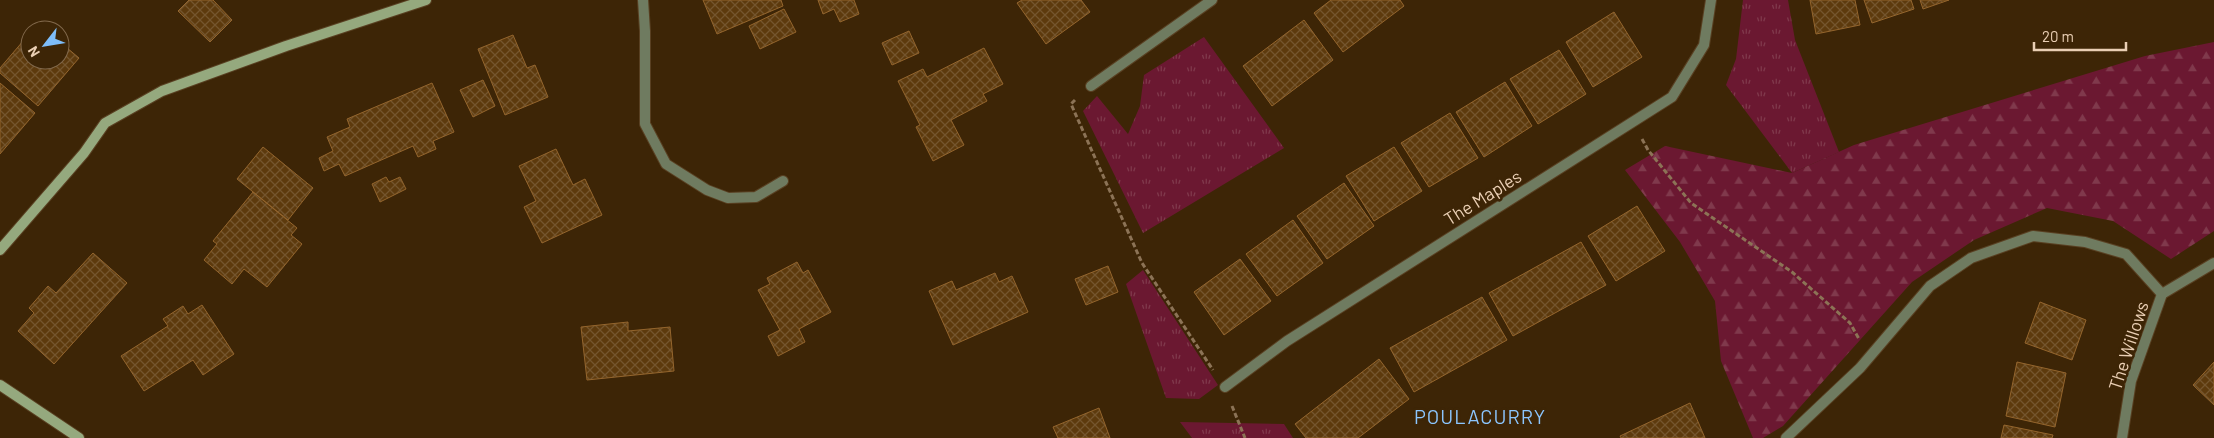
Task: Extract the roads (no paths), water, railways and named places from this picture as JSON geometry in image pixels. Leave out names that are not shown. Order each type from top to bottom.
[{"type":"street","points":[[0,250],[84,153],[105,123],[162,91],[286,46],[426,0]]},
{"type":"street","points":[[643,0],[646,31],[644,124],[666,164],[707,190],[728,198],[756,197],[783,181]]},
{"type":"street","points":[[1091,86],[1212,0]]},
{"type":"street","name":"The Maples","points":[[1225,388],[1287,341],[1672,97],[1704,45],[1711,0]]},
{"type":"street","points":[[1786,438],[1869,357],[1930,286],[1971,258],[2033,236],[2085,242],[2126,254],[2162,294]]},
{"type":"street","name":"The Willows","points":[[2122,438],[2131,381],[2162,294],[2214,263]]},
{"type":"street","points":[[0,385],[79,438]]},
{"type":"district","name":"POULACURRY","points":[[1480,417]]}]
